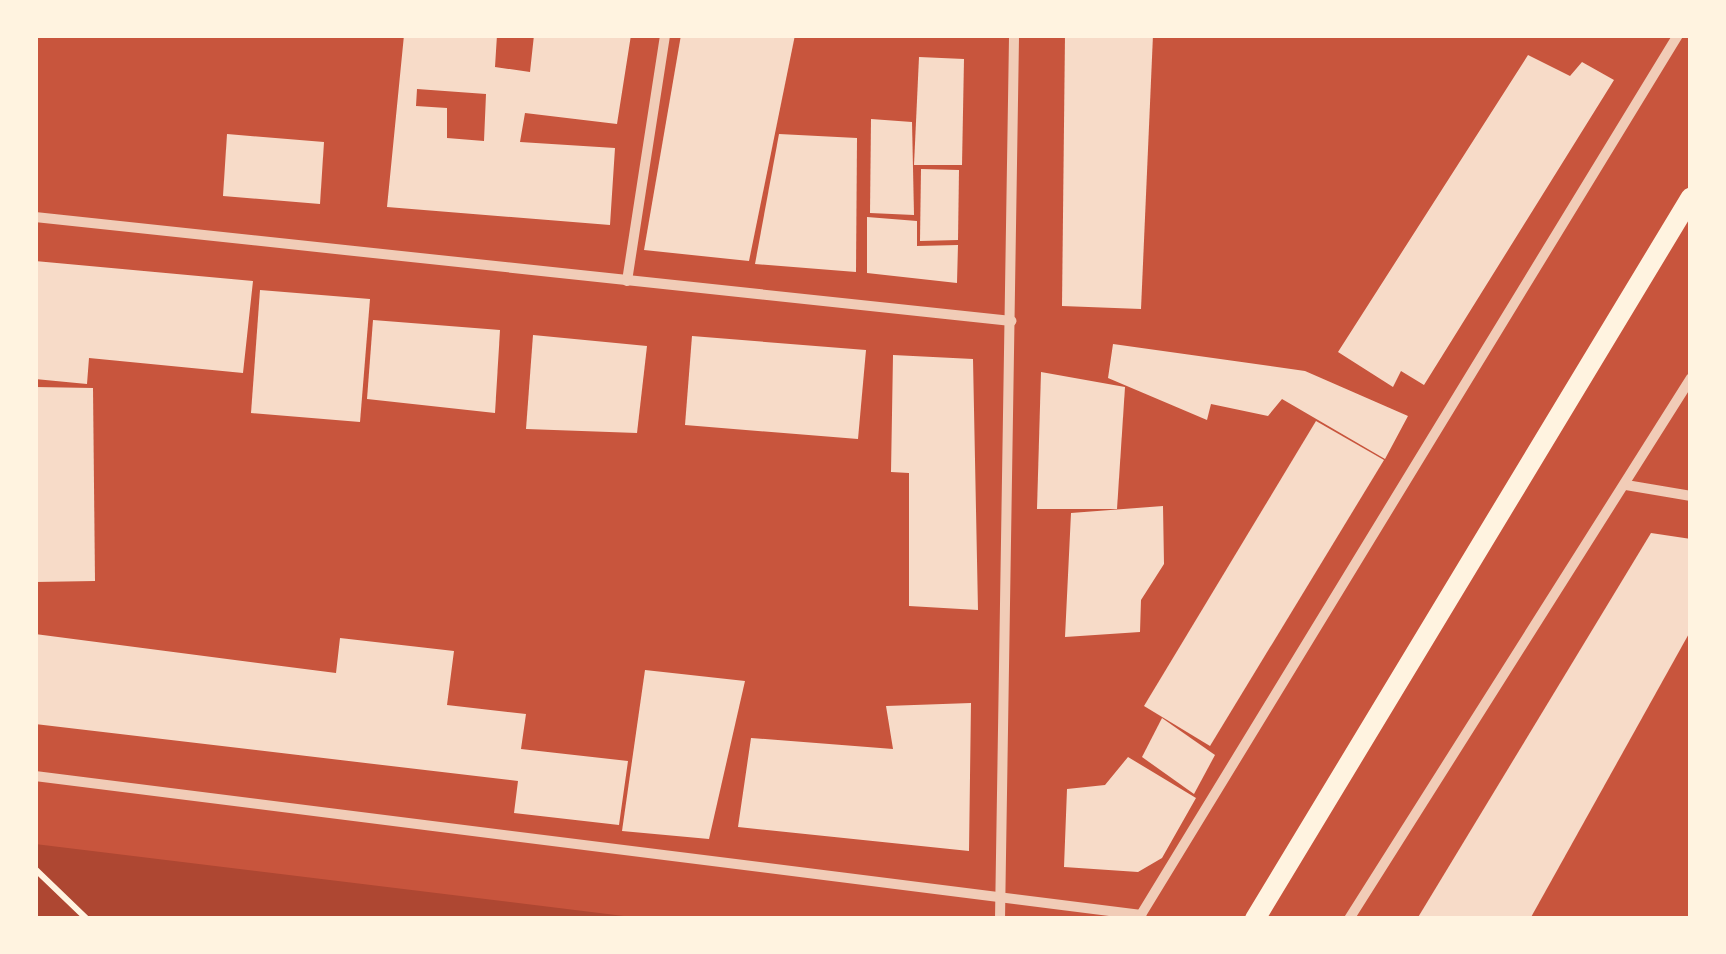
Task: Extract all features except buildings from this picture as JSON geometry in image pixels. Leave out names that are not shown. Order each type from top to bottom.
[{"type":"main road","points":[[1255,919],[1691,197]]},
{"type":"street","points":[[627,281],[665,35]]},
{"type":"street","points":[[1000,919],[1014,35]]},
{"type":"street","points":[[35,776],[1140,917],[1678,35]]},
{"type":"street","points":[[35,217],[1012,321]]},
{"type":"street","points":[[1349,919],[1691,378]]},
{"type":"street","points":[[1626,485],[1691,496]]},
{"type":"path","points":[[35,869],[87,919]]},
{"type":"shaded area","points":[[35,844],[648,919],[35,919]]}]
